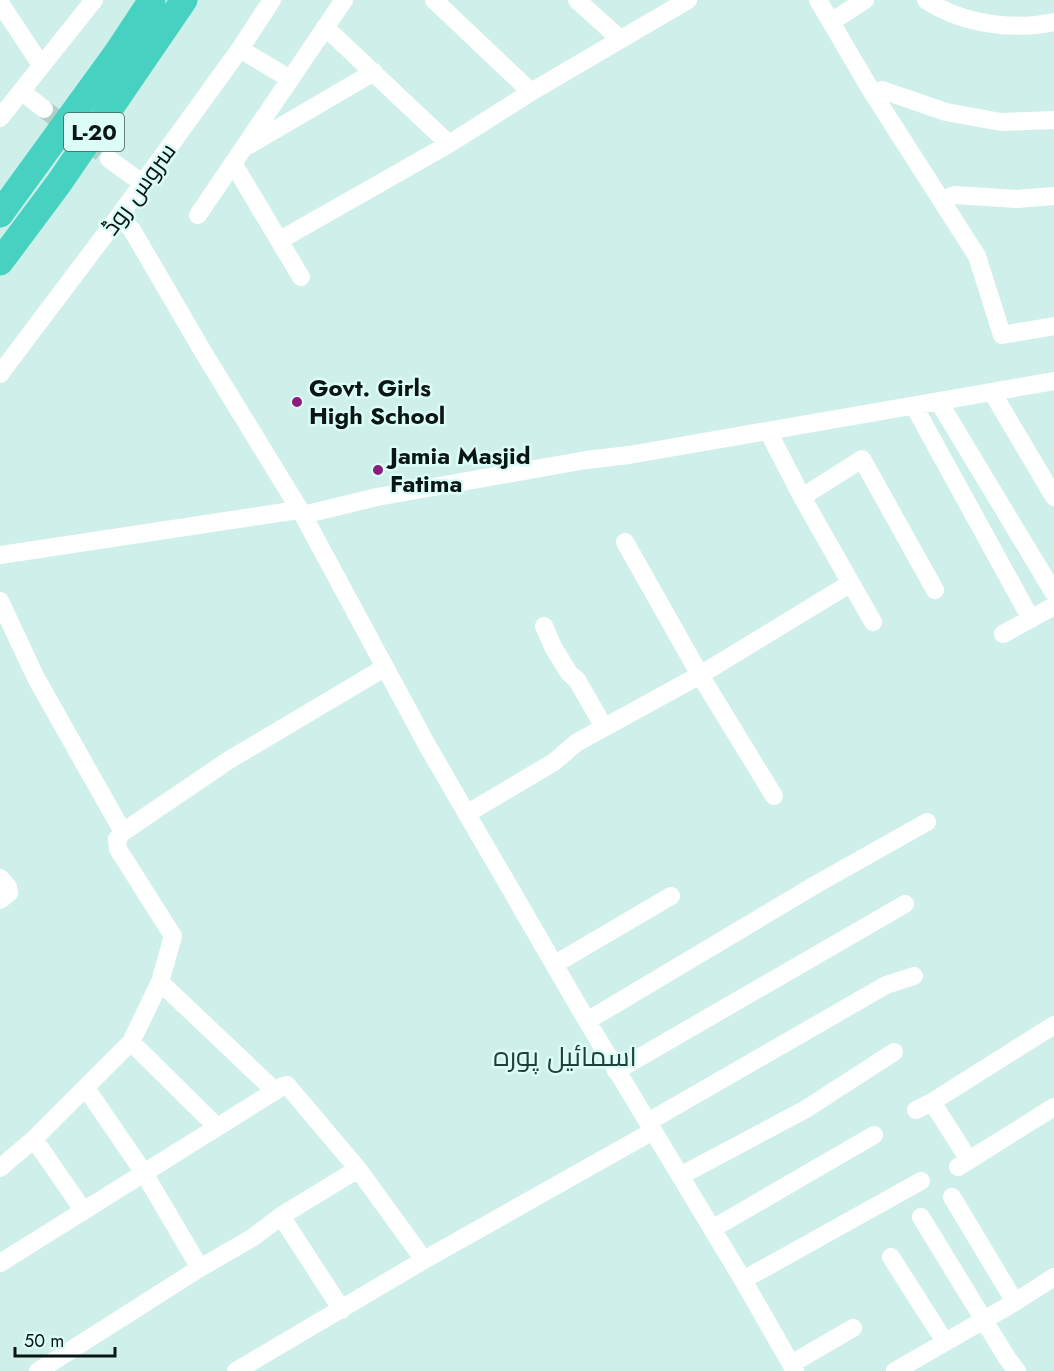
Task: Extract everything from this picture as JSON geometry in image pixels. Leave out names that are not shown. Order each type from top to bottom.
[{"type":"highway","name":"L-20","points":[[0,214],[99,79],[152,0]]},
{"type":"highway","name":"L-20","points":[[0,262],[59,183],[184,0]]},
{"type":"street","points":[[0,118],[94,0]]},
{"type":"street","name":"سروس روڈ","points":[[0,374],[119,216],[240,49],[272,0]]},
{"type":"street","points":[[198,215],[344,0]]},
{"type":"street","points":[[434,0],[531,92]]},
{"type":"street","points":[[577,0],[620,39]]},
{"type":"street","points":[[280,240],[449,144],[531,92],[688,0]]},
{"type":"street","points":[[818,0],[872,92],[976,256],[1002,335],[1054,326]]},
{"type":"street","points":[[831,22],[865,0]]},
{"type":"street","points":[[926,0],[935,6],[964,17],[1011,27],[1054,22]]},
{"type":"street","points":[[0,3],[41,65]]},
{"type":"street","points":[[325,27],[449,144]]},
{"type":"street","points":[[240,49],[290,79]]},
{"type":"street","points":[[244,148],[375,72]]},
{"type":"street","points":[[872,92],[882,90],[946,112],[1001,122],[1054,120]]},
{"type":"street","points":[[21,92],[45,109]]},
{"type":"street","points":[[109,159],[142,183]]},
{"type":"street","points":[[233,163],[301,277]]},
{"type":"street","points":[[941,200],[955,195],[1017,199],[1054,196]]},
{"type":"street","points":[[119,216],[132,230],[301,512],[384,668],[587,1021],[793,1367],[853,1328]]},
{"type":"street","points":[[0,555],[301,512],[400,492],[1054,381]]},
{"type":"street","points":[[992,392],[1054,497]]},
{"type":"street","points":[[939,402],[1054,592]]},
{"type":"street","points":[[914,406],[1031,619]]},
{"type":"street","points":[[768,431],[802,497],[873,622]]},
{"type":"street","points":[[802,497],[862,459],[935,590]]},
{"type":"street","points":[[625,542],[700,675],[774,796]]},
{"type":"street","points":[[468,813],[554,762],[576,742],[700,675],[851,583]]},
{"type":"street","points":[[0,601],[36,678],[123,832]]},
{"type":"street","points":[[1003,634],[1054,606]]},
{"type":"street","points":[[544,626],[553,647],[569,673],[577,680],[604,727]]},
{"type":"street","points":[[0,1168],[34,1139],[131,1042],[160,982],[172,936],[118,849],[117,839],[123,832],[229,760],[384,668]]},
{"type":"street","points":[[587,1021],[815,885],[927,822]]},
{"type":"street","points":[[0,878],[8,887],[9,893],[0,900]]},
{"type":"street","points":[[555,964],[670,896]]},
{"type":"street","points":[[616,1071],[905,904]]},
{"type":"street","points":[[236,1371],[886,985],[914,976]]},
{"type":"street","points":[[160,982],[275,1091]]},
{"type":"street","points":[[1054,1025],[924,1106],[964,1164],[1054,1107]]},
{"type":"street","points":[[131,1042],[217,1127]]},
{"type":"street","points":[[680,1176],[806,1109],[894,1052]]},
{"type":"street","points":[[0,1263],[287,1085],[358,1169],[424,1260]]},
{"type":"street","points":[[86,1088],[144,1173],[200,1268]]},
{"type":"street","points":[[712,1229],[874,1135]]},
{"type":"street","points":[[34,1139],[83,1210]]},
{"type":"street","points":[[38,1371],[358,1169]]},
{"type":"street","points":[[743,1280],[921,1181]]},
{"type":"street","points":[[952,1197],[1015,1302]]},
{"type":"street","points":[[281,1216],[342,1310]]},
{"type":"street","points":[[921,1217],[985,1319],[1006,1358],[1017,1371]]},
{"type":"street","points":[[891,1257],[945,1342]]},
{"type":"street","points":[[895,1371],[1054,1277]]},
{"type":"tunnel","points":[[44,109],[109,159]]},
{"type":"place","name":"Govt. Girls High School","points":[[297,402]]},
{"type":"place","name":"Jamia Masjid Fatima","points":[[378,470]]},
{"type":"district","name":"اسمائیل پورہ","points":[[565,1057]]}]
